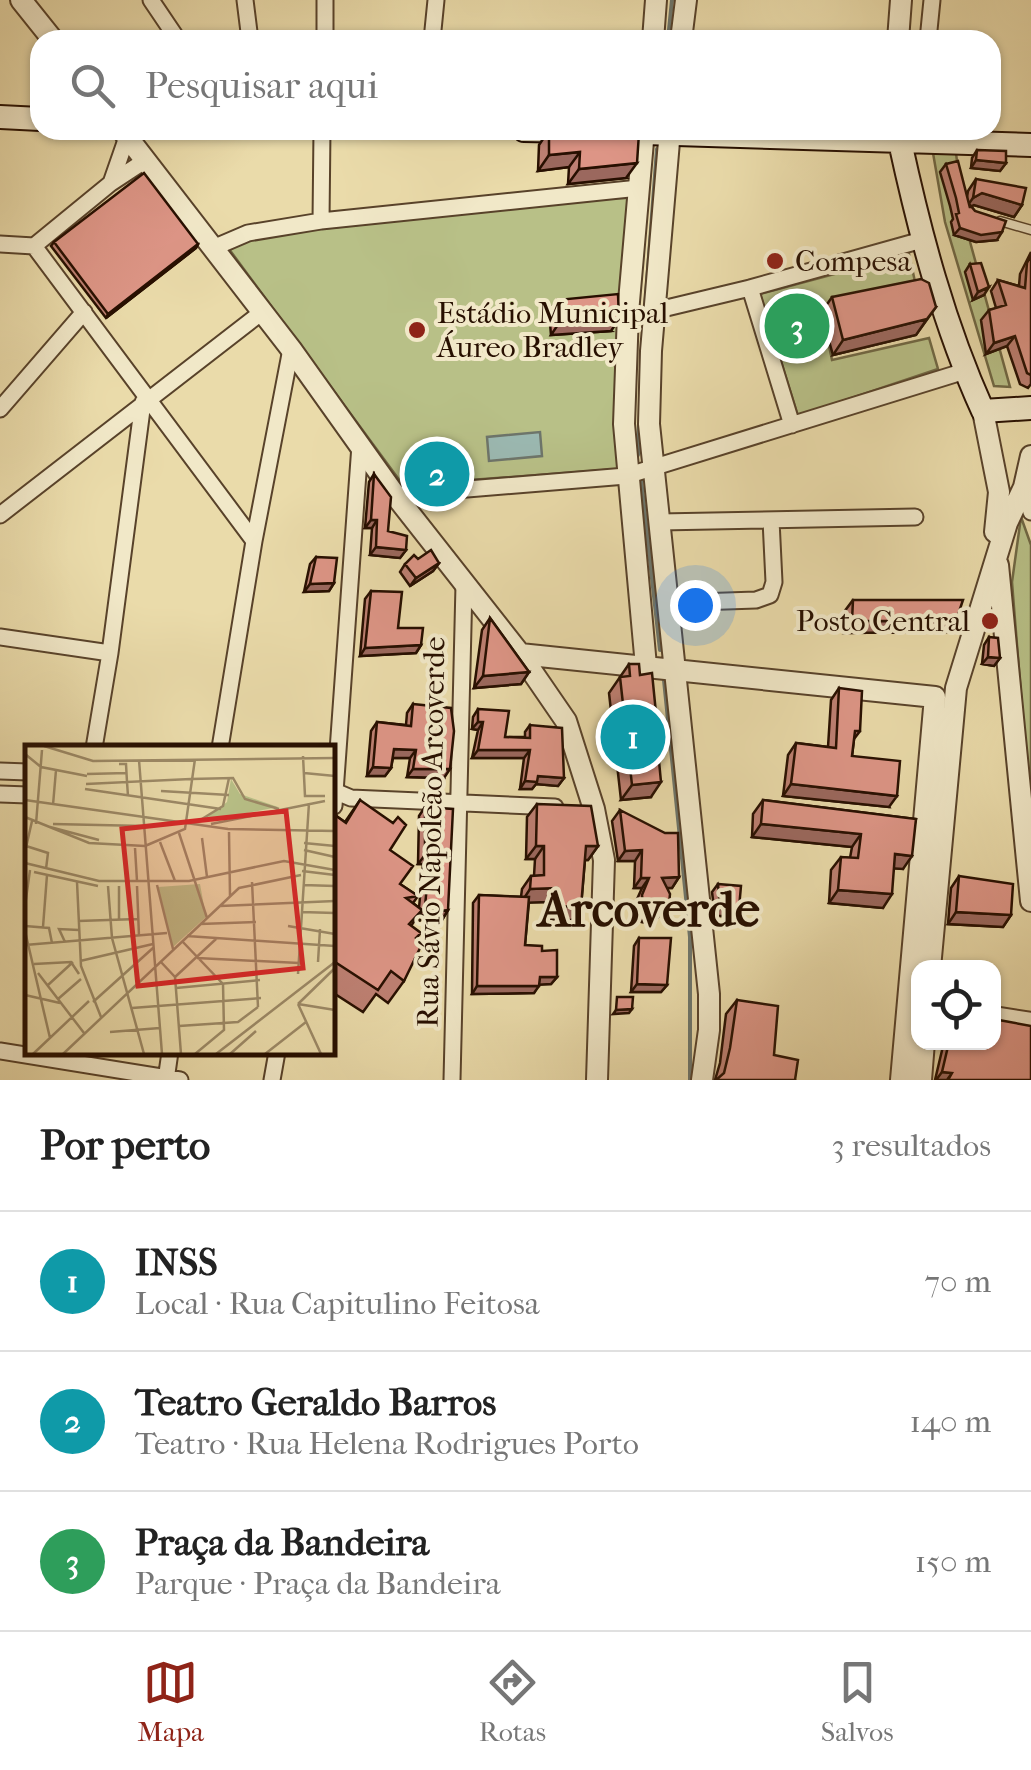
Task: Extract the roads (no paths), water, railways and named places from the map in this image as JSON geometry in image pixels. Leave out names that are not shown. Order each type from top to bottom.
[{"type":"main road","points":[[0,117],[30,118]]},
{"type":"main road","points":[[900,140],[922,240],[964,370],[983,411],[1031,408]]},
{"type":"main road","points":[[967,140],[1031,146]]},
{"type":"street","points":[[22,0],[44,30]]},
{"type":"street","points":[[151,0],[171,30]]},
{"type":"street","points":[[245,0],[249,30]]},
{"type":"street","points":[[325,30],[326,0]]},
{"type":"street","points":[[433,30],[436,0]]},
{"type":"street","points":[[654,30],[656,0]]},
{"type":"street","points":[[682,30],[686,0]]},
{"type":"street","points":[[899,30],[901,0]]},
{"type":"street","points":[[929,30],[932,0]]},
{"type":"street","points":[[110,183],[122,140]]},
{"type":"street","points":[[130,140],[292,350],[566,721],[594,808],[604,860],[596,1080]]},
{"type":"street","points":[[321,221],[322,140]]},
{"type":"street","points":[[643,140],[624,386],[626,476],[646,666]]},
{"type":"street","points":[[668,140],[648,392],[708,994],[709,1030],[702,1080]]},
{"type":"street","points":[[0,244],[34,246],[110,183],[146,160]]},
{"type":"street","points":[[213,248],[248,233],[321,221],[639,188]]},
{"type":"street","points":[[654,310],[922,240]]},
{"type":"street","points":[[34,246],[254,542]]},
{"type":"street","points":[[750,288],[792,425]]},
{"type":"street","points":[[0,409],[84,312]]},
{"type":"street","points":[[0,515],[262,312]]},
{"type":"street","points":[[220,745],[254,542],[292,350]]},
{"type":"street","points":[[395,494],[626,476],[964,370]]},
{"type":"street","points":[[95,745],[146,400]]},
{"type":"street","points":[[930,960],[935,697],[944,684],[967,623],[998,520],[999,492],[983,411]]},
{"type":"street","points":[[360,445],[337,798],[594,808]]},
{"type":"street","points":[[901,1080],[933,816],[956,688],[1031,456]]},
{"type":"street","points":[[1024,487],[1031,512]]},
{"type":"street","points":[[660,522],[914,517]]},
{"type":"street","points":[[667,604],[770,596],[774,582],[771,520]]},
{"type":"street","points":[[997,556],[1031,901]]},
{"type":"street","name":"Rua Sávio Napoleão Arcoverde","points":[[452,1080],[464,585]]},
{"type":"street","points":[[0,637],[110,654]]},
{"type":"street","points":[[520,654],[935,697],[947,712],[950,726]]},
{"type":"street","points":[[0,771],[25,772]]},
{"type":"street","points":[[0,794],[25,795]]},
{"type":"street","points":[[1001,1018],[1031,1023]]},
{"type":"street","points":[[921,1080],[923,1050]]},
{"type":"street","points":[[0,1051],[25,1054]]},
{"type":"street","points":[[272,1080],[276,1055]]},
{"type":"street","points":[[42,1056],[171,1079]]},
{"type":"lane","points":[[987,217],[1031,230]]},
{"type":"water","points":[[540,432],[542,456],[489,461],[487,437]]},
{"type":"waterway","points":[[669,30],[672,0]]},
{"type":"waterway","points":[[645,310],[657,149]]},
{"type":"waterway","points":[[638,455],[639,425]]},
{"type":"waterway","points":[[641,479],[660,650]]},
{"type":"waterway","points":[[664,680],[690,937],[690,1080]]},
{"type":"place","name":"Compesa","points":[[775,261]]},
{"type":"place","name":"Praça da Bandeira","points":[[797,326]]},
{"type":"place","name":"Estádio Municipal Áureo Bradley","points":[[417,330]]},
{"type":"place","name":"Teatro Geraldo Barros","points":[[437,474]]},
{"type":"place","name":"Posto Central","points":[[990,621]]},
{"type":"place","name":"INSS","points":[[633,737]]},
{"type":"district","name":"Arcoverde","points":[[649,908]]}]
